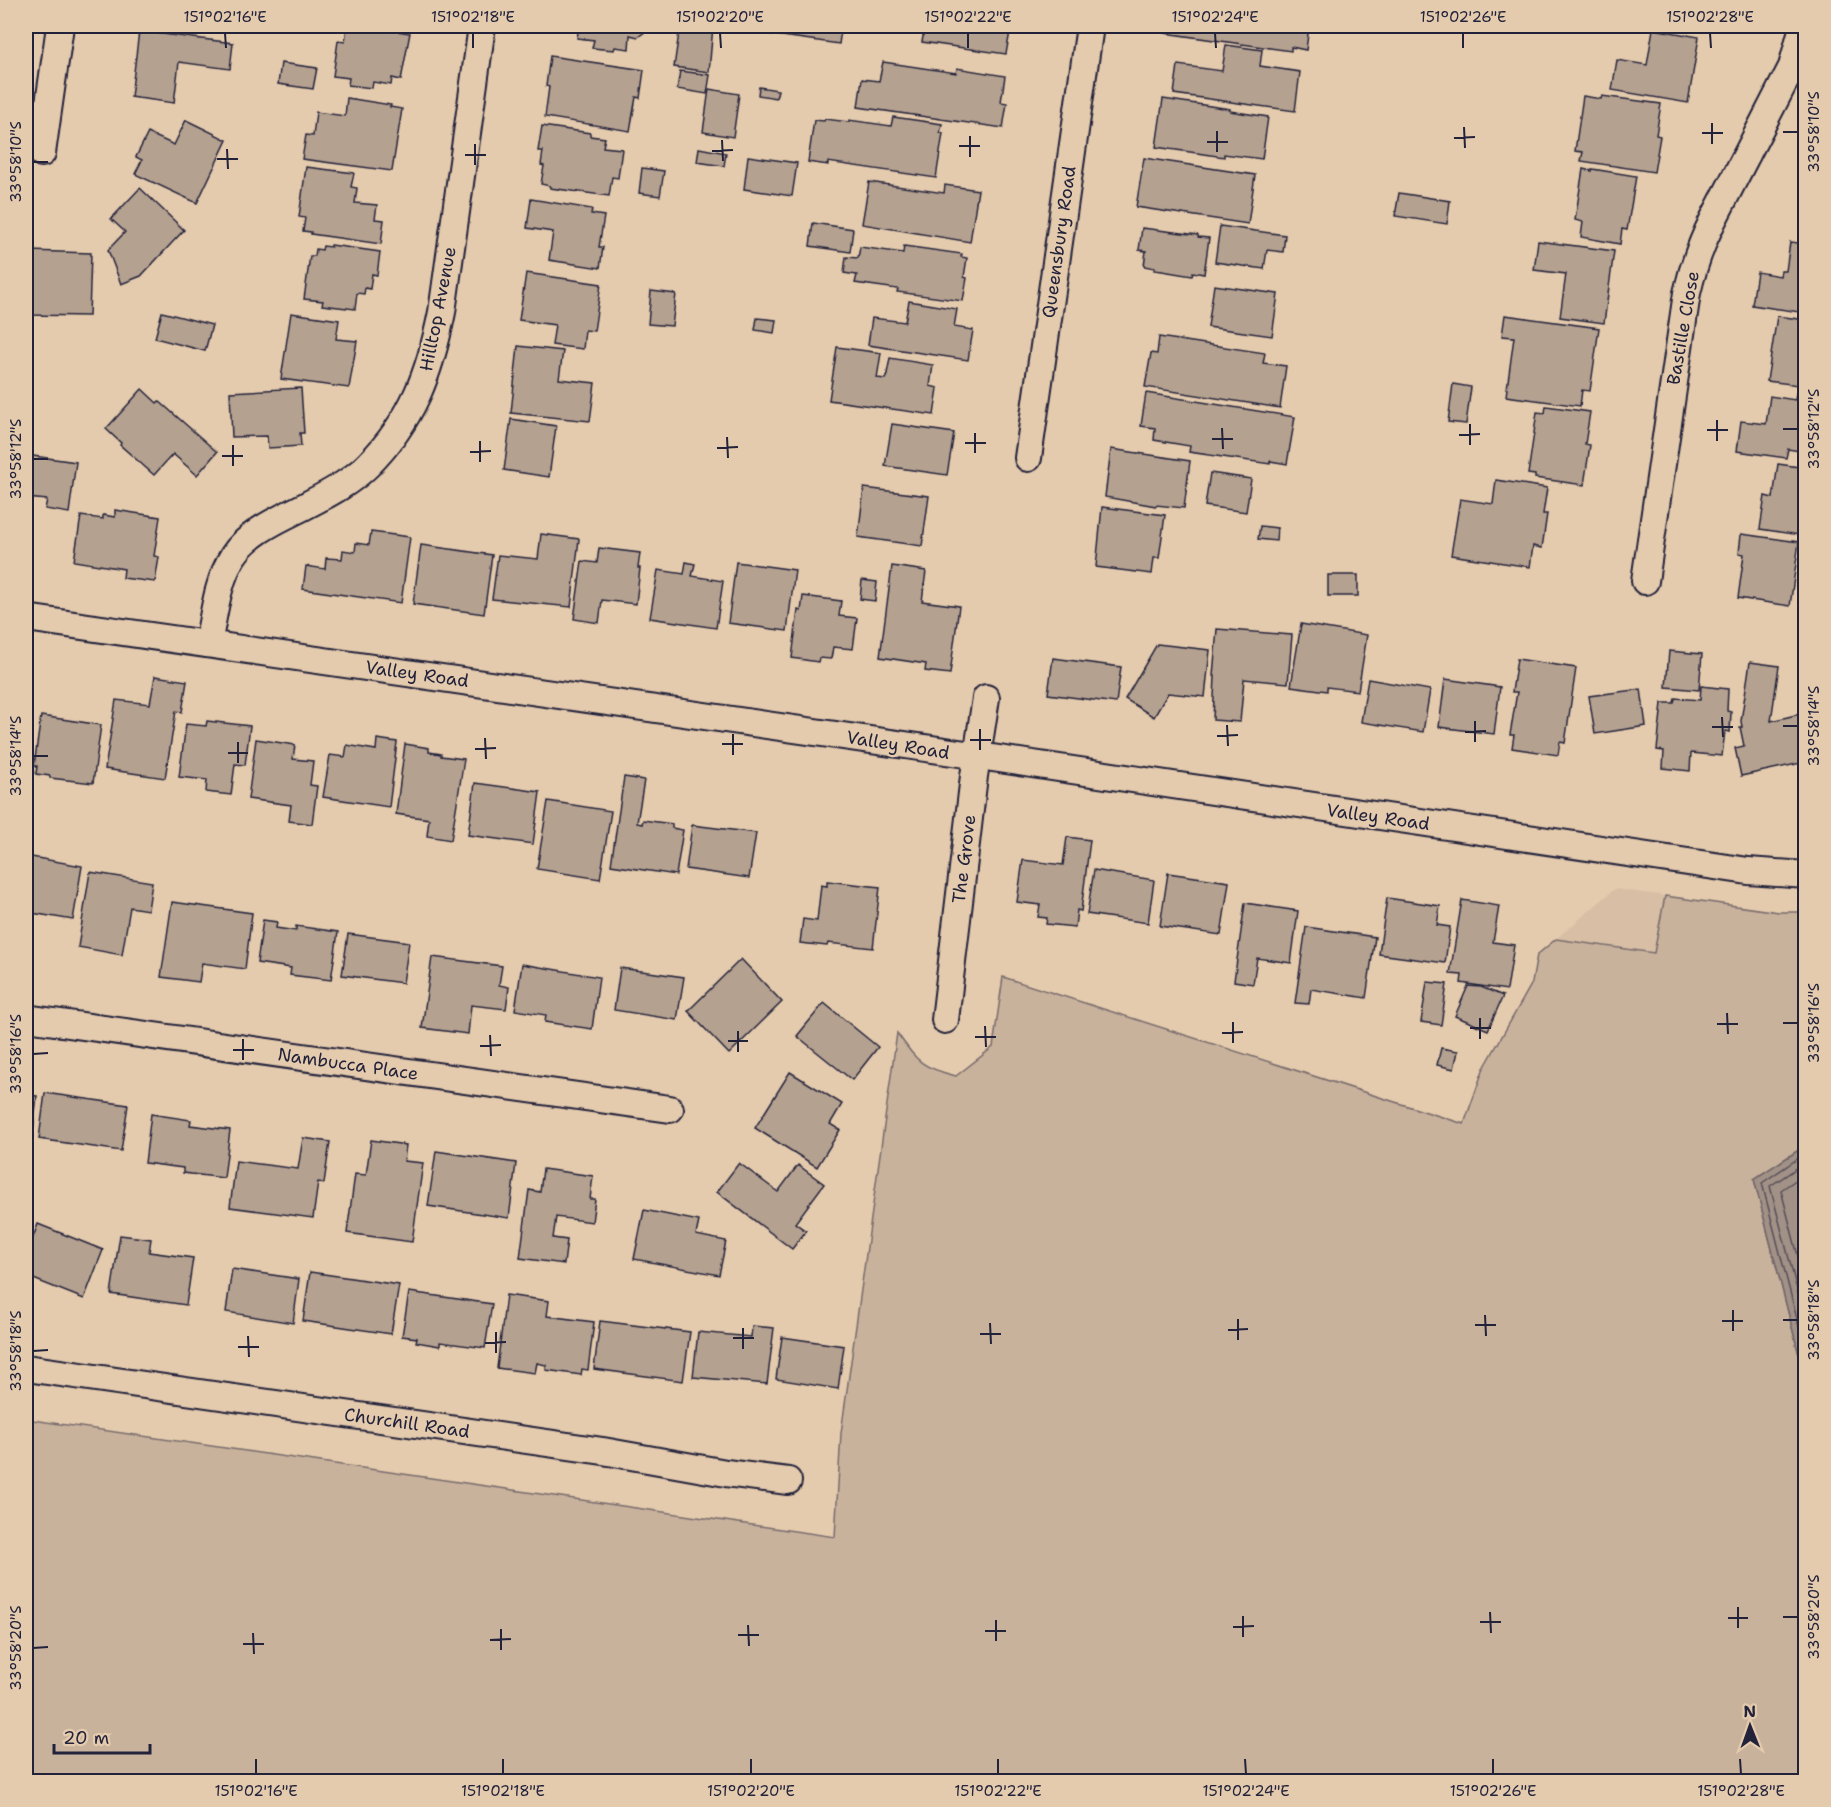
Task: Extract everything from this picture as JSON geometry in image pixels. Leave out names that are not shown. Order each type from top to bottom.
[{"type":"street","points":[[42,153],[60,26]]},
{"type":"street","name":"Hilltop Avenue","points":[[208,644],[223,578],[234,555],[253,536],[336,489],[368,466],[410,411],[425,379],[434,353],[442,312],[482,26]]},
{"type":"street","name":"Queensbury Road","points":[[1028,458],[1090,26]]},
{"type":"street","name":"Bastille Close","points":[[1646,581],[1687,293],[1693,268],[1709,228],[1791,67],[1803,26]]},
{"type":"street","name":"Valley Road","points":[[26,618],[1748,871],[1806,876]]},
{"type":"street","name":"The Grove","points":[[945,1020],[986,698]]},
{"type":"street","name":"Nambucca Place","points":[[26,1018],[670,1109]]},
{"type":"street","name":"Churchill Road","points":[[26,1368],[788,1481]]},
{"type":"shaded area","points":[[1615,889],[1665,896],[1654,953],[1556,939]]},
{"type":"shaded area","points":[[1665,896],[1779,912],[1805,912],[1805,1146],[1754,1179],[1805,1378],[1805,1781],[26,1782],[26,1419],[835,1537],[841,1433],[897,1033],[921,1062],[935,1070],[956,1076],[993,1047],[1003,977],[1464,1124],[1483,1070],[1532,983],[1537,955],[1556,939],[1654,953]]},
{"type":"water","points":[[1805,1146],[1805,1378],[1754,1179]]},
{"type":"building","points":[[347,26],[410,33],[401,80],[392,78],[391,85],[373,82],[372,88],[348,85],[349,78],[333,76],[338,41],[345,42]]},
{"type":"building","points":[[579,26],[650,26],[650,28],[638,37],[630,35],[629,49],[615,47],[614,50],[592,48],[594,40],[577,38]]},
{"type":"building","points":[[680,26],[713,26],[709,72],[674,67]]},
{"type":"building","points":[[741,26],[847,26],[846,31],[841,30],[839,44],[740,30]]},
{"type":"building","points":[[925,26],[1011,26],[1006,54],[922,42]]},
{"type":"building","points":[[1166,26],[1309,26],[1306,50],[1291,47],[1291,51],[1165,33]]},
{"type":"building","points":[[1653,29],[1699,37],[1688,103],[1612,90],[1617,60],[1647,65]]},
{"type":"building","points":[[139,31],[233,43],[230,69],[179,62],[174,103],[131,97]]},
{"type":"building","points":[[1226,45],[1262,50],[1260,66],[1300,72],[1295,111],[1174,94],[1178,65],[1222,71]]},
{"type":"building","points":[[550,56],[644,70],[640,98],[636,97],[630,131],[545,117]]},
{"type":"building","points":[[883,62],[956,73],[957,68],[1005,76],[1001,102],[1007,103],[1003,128],[858,107],[862,79],[879,81]]},
{"type":"building","points":[[281,63],[317,68],[313,89],[278,84]]},
{"type":"building","points":[[680,71],[710,75],[707,94],[677,89]]},
{"type":"building","points":[[759,87],[778,90],[776,98],[758,95]]},
{"type":"building","points":[[709,89],[739,94],[733,137],[703,132]]},
{"type":"building","points":[[1583,96],[1601,99],[1602,96],[1661,104],[1656,135],[1660,136],[1654,172],[1581,161],[1583,152],[1575,151]]},
{"type":"building","points":[[347,98],[402,109],[392,171],[302,159],[306,135],[313,136],[316,112],[345,116]]},
{"type":"building","points":[[1163,99],[1268,117],[1262,159],[1224,154],[1224,157],[1156,147]]},
{"type":"building","points":[[893,117],[942,124],[940,133],[943,133],[936,178],[828,162],[828,165],[808,162],[814,120],[849,122],[849,120],[891,126]]},
{"type":"building","points":[[186,120],[227,140],[197,203],[135,174],[142,160],[136,157],[148,133],[174,145]]},
{"type":"building","points":[[542,126],[590,133],[590,136],[605,138],[603,147],[622,149],[618,178],[612,177],[609,196],[550,188],[550,186],[541,184],[544,166],[541,165],[543,151],[538,151]]},
{"type":"building","points":[[699,148],[726,153],[724,166],[697,162]]},
{"type":"building","points":[[748,156],[797,163],[792,196],[744,189]]},
{"type":"building","points":[[1144,158],[1255,175],[1248,224],[1136,207]]},
{"type":"building","points":[[306,167],[354,173],[351,187],[357,188],[355,203],[377,205],[375,219],[384,220],[381,244],[303,231],[305,218],[299,217]]},
{"type":"building","points":[[642,168],[664,171],[660,196],[639,193]]},
{"type":"building","points":[[1583,169],[1636,176],[1627,230],[1622,229],[1620,244],[1581,237],[1583,222],[1575,220]]},
{"type":"building","points":[[869,182],[944,193],[945,185],[978,190],[970,242],[862,224]]},
{"type":"building","points":[[140,188],[184,230],[141,276],[121,284],[108,250],[125,232],[111,219]]},
{"type":"building","points":[[1805,192],[1806,230],[1800,230]]},
{"type":"building","points":[[1399,193],[1450,201],[1447,224],[1395,216]]},
{"type":"building","points":[[531,199],[592,209],[591,214],[604,216],[599,247],[603,247],[600,268],[549,260],[553,232],[527,228]]},
{"type":"building","points":[[813,223],[853,229],[850,252],[810,246]]},
{"type":"building","points":[[1220,226],[1285,235],[1283,252],[1267,250],[1264,269],[1215,262]]},
{"type":"building","points":[[1142,228],[1209,238],[1204,274],[1193,272],[1192,276],[1154,270],[1155,268],[1144,266],[1146,251],[1139,250]]},
{"type":"building","points":[[1538,241],[1614,251],[1604,323],[1560,317],[1566,274],[1534,270]]},
{"type":"building","points":[[1790,242],[1806,244],[1806,313],[1752,305],[1757,272],[1780,276],[1781,271],[1786,271]]},
{"type":"building","points":[[331,245],[380,252],[377,275],[372,274],[370,289],[365,288],[364,294],[357,293],[355,309],[322,305],[323,301],[304,299],[310,256],[315,256],[316,249],[322,250],[323,246],[331,247]]},
{"type":"building","points":[[904,246],[962,254],[961,257],[967,258],[964,277],[967,278],[963,301],[897,292],[898,289],[855,283],[857,275],[844,273],[846,257],[858,258],[860,247],[903,253]]},
{"type":"building","points":[[29,251],[91,253],[89,316],[27,315]]},
{"type":"building","points":[[526,273],[601,284],[594,331],[585,330],[583,349],[552,345],[555,325],[519,320]]},
{"type":"building","points":[[1214,285],[1278,294],[1272,336],[1208,327]]},
{"type":"building","points":[[651,291],[676,294],[672,326],[648,324]]},
{"type":"building","points":[[909,301],[957,309],[954,327],[973,330],[968,360],[868,345],[872,318],[905,322]]},
{"type":"building","points":[[162,312],[212,325],[205,351],[155,338]]},
{"type":"building","points":[[291,313],[339,320],[336,339],[357,341],[349,388],[281,379]]},
{"type":"building","points":[[1505,315],[1599,328],[1590,391],[1582,390],[1580,406],[1506,396],[1514,337],[1502,336]]},
{"type":"building","points":[[1777,316],[1806,320],[1806,386],[1767,381]]},
{"type":"building","points":[[757,318],[776,320],[774,333],[755,330]]},
{"type":"building","points":[[1159,337],[1265,353],[1263,363],[1286,366],[1280,408],[1145,387],[1151,353],[1157,354]]},
{"type":"building","points":[[518,346],[563,351],[559,379],[595,383],[590,421],[511,413]]},
{"type":"building","points":[[837,347],[881,353],[877,378],[886,379],[890,358],[933,365],[930,386],[938,388],[934,415],[829,400]]},
{"type":"building","points":[[1453,384],[1471,387],[1466,424],[1448,422]]},
{"type":"building","points":[[301,388],[304,433],[300,433],[301,446],[268,448],[267,436],[232,437],[230,392]]},
{"type":"building","points":[[142,389],[217,452],[197,475],[173,454],[154,475],[120,445],[121,443],[106,429]]},
{"type":"building","points":[[1146,393],[1295,417],[1287,464],[1270,461],[1270,464],[1189,452],[1190,446],[1154,440],[1155,428],[1141,426]]},
{"type":"building","points":[[1796,393],[1806,394],[1806,452],[1788,449],[1786,458],[1737,451],[1741,421],[1766,424],[1770,396],[1795,400]]},
{"type":"building","points":[[1546,406],[1590,412],[1585,444],[1590,445],[1584,485],[1535,478],[1535,475],[1528,474],[1537,412],[1545,413]]},
{"type":"building","points":[[511,419],[556,426],[549,477],[504,470]]},
{"type":"building","points":[[892,424],[954,433],[947,475],[885,466]]},
{"type":"building","points":[[1111,449],[1190,461],[1184,508],[1156,506],[1105,497]]},
{"type":"building","points":[[26,455],[76,462],[69,513],[45,509],[47,500],[26,498]]},
{"type":"building","points":[[1778,464],[1806,468],[1806,536],[1760,529],[1765,496],[1773,498]]},
{"type":"building","points":[[1210,473],[1251,479],[1246,512],[1205,506]]},
{"type":"building","points":[[1496,480],[1547,488],[1543,514],[1547,514],[1542,548],[1533,546],[1530,567],[1451,555],[1460,499],[1493,504]]},
{"type":"building","points":[[864,488],[929,496],[922,546],[858,537]]},
{"type":"building","points":[[1102,507],[1165,515],[1159,558],[1154,558],[1152,574],[1096,567]]},
{"type":"building","points":[[115,510],[160,517],[154,556],[159,557],[155,582],[123,578],[124,569],[74,561],[81,516],[103,519],[103,515],[115,517]]},
{"type":"building","points":[[1260,526],[1277,528],[1276,541],[1258,539]]},
{"type":"building","points":[[371,532],[410,537],[401,603],[303,589],[306,566],[325,569],[326,558],[342,559],[343,550],[355,552],[356,543],[369,545]]},
{"type":"building","points":[[541,534],[579,539],[571,607],[492,599],[498,555],[538,559]]},
{"type":"building","points":[[1741,534],[1799,542],[1790,606],[1738,598],[1744,554],[1739,553]]},
{"type":"building","points":[[421,545],[492,555],[484,614],[413,604]]},
{"type":"building","points":[[599,548],[640,553],[636,604],[602,600],[599,623],[574,619],[582,561],[597,563]]},
{"type":"building","points":[[686,562],[695,564],[692,576],[723,581],[716,628],[650,618],[658,570],[684,574]]},
{"type":"building","points":[[736,562],[795,570],[787,631],[728,623]]},
{"type":"building","points":[[892,566],[926,571],[922,601],[959,606],[950,674],[925,671],[926,664],[880,657]]},
{"type":"building","points":[[1328,575],[1358,575],[1358,596],[1328,596]]},
{"type":"building","points":[[862,580],[877,582],[875,601],[860,599]]},
{"type":"building","points":[[803,596],[841,601],[839,616],[857,618],[853,649],[833,647],[831,659],[819,658],[818,662],[792,658],[798,610],[801,611]]},
{"type":"building","points":[[1301,624],[1367,635],[1358,691],[1327,687],[1327,691],[1291,686]]},
{"type":"building","points":[[1217,629],[1292,635],[1288,683],[1244,679],[1240,722],[1213,720],[1215,676],[1213,676]]},
{"type":"building","points":[[1157,644],[1210,650],[1205,697],[1168,693],[1154,717],[1125,699]]},
{"type":"building","points":[[1669,651],[1702,654],[1699,690],[1666,687]]},
{"type":"building","points":[[1053,658],[1121,667],[1116,703],[1048,694]]},
{"type":"building","points":[[1517,659],[1576,668],[1565,743],[1560,742],[1558,755],[1512,748],[1514,735],[1510,735],[1517,692],[1512,692]]},
{"type":"building","points":[[1750,662],[1779,666],[1771,721],[1800,714],[1806,740],[1806,762],[1741,776],[1735,748],[1744,746],[1740,727],[1742,727]]},
{"type":"building","points":[[155,676],[187,681],[182,712],[176,711],[165,778],[105,769],[116,700],[150,704]]},
{"type":"building","points":[[1368,679],[1430,690],[1423,732],[1361,722]]},
{"type":"building","points":[[1445,679],[1500,687],[1494,734],[1439,727]]},
{"type":"building","points":[[1701,686],[1728,689],[1727,711],[1731,712],[1730,732],[1725,731],[1722,756],[1691,753],[1690,771],[1663,768],[1664,751],[1657,750],[1662,703],[1674,703],[1675,698],[1700,700]]},
{"type":"building","points":[[1641,689],[1646,726],[1595,734],[1589,696]]},
{"type":"building","points":[[41,716],[101,725],[93,783],[36,774],[37,766],[34,766]]},
{"type":"building","points":[[207,721],[250,726],[245,765],[235,764],[231,795],[206,792],[207,780],[179,777],[186,724],[206,726]]},
{"type":"building","points":[[256,739],[295,745],[293,759],[313,761],[310,785],[317,786],[312,824],[289,821],[291,805],[248,799]]},
{"type":"building","points":[[377,739],[397,742],[389,807],[323,797],[330,755],[345,757],[347,745],[376,750]]},
{"type":"building","points":[[405,744],[429,748],[429,752],[441,754],[441,756],[464,759],[451,840],[427,836],[429,819],[396,814]]},
{"type":"building","points":[[624,777],[644,780],[637,823],[642,824],[643,820],[672,824],[672,828],[683,830],[676,875],[611,865]]},
{"type":"building","points":[[475,783],[540,792],[533,844],[468,835]]},
{"type":"building","points":[[548,801],[611,811],[600,879],[537,869]]},
{"type":"building","points":[[692,825],[756,833],[749,878],[686,869]]},
{"type":"building","points":[[1067,837],[1090,840],[1081,911],[1077,910],[1075,927],[1046,924],[1047,918],[1038,917],[1040,905],[1017,902],[1023,860],[1063,865]]},
{"type":"building","points":[[26,856],[82,866],[73,920],[26,912]]},
{"type":"building","points":[[1094,870],[1154,880],[1148,923],[1087,914]]},
{"type":"building","points":[[90,872],[152,882],[148,910],[130,907],[122,955],[78,947]]},
{"type":"building","points":[[1168,873],[1229,882],[1221,935],[1160,926]]},
{"type":"building","points":[[827,881],[880,887],[873,948],[828,943],[827,946],[800,943],[803,919],[817,921],[821,885],[827,886]]},
{"type":"building","points":[[1387,898],[1440,906],[1437,925],[1450,927],[1445,963],[1379,954]]},
{"type":"building","points":[[1462,900],[1499,906],[1493,942],[1514,945],[1507,990],[1461,983],[1462,975],[1450,974]]},
{"type":"building","points":[[172,902],[252,913],[245,969],[202,963],[199,982],[161,977]]},
{"type":"building","points":[[1245,903],[1298,911],[1291,963],[1257,958],[1253,984],[1234,981]]},
{"type":"building","points":[[263,920],[277,922],[276,928],[296,931],[296,926],[338,932],[331,980],[290,975],[291,968],[257,963]]},
{"type":"building","points":[[1306,927],[1375,937],[1366,998],[1311,989],[1309,1004],[1295,1003]]},
{"type":"building","points":[[348,934],[409,942],[403,983],[342,975]]},
{"type":"building","points":[[432,957],[502,966],[499,985],[509,987],[506,1009],[471,1005],[468,1034],[422,1028]]},
{"type":"building","points":[[741,959],[782,1002],[729,1054],[688,1011]]},
{"type":"building","points":[[522,964],[599,977],[592,1029],[545,1022],[546,1015],[515,1010]]},
{"type":"building","points":[[620,968],[684,977],[677,1020],[614,1010]]},
{"type":"building","points":[[1427,982],[1447,984],[1441,1025],[1421,1022]]},
{"type":"building","points":[[1468,986],[1481,987],[1503,996],[1488,1030],[1455,1016]]},
{"type":"building","points":[[824,1003],[878,1047],[852,1080],[797,1036]]},
{"type":"building","points":[[1441,1048],[1458,1051],[1454,1069],[1437,1065]]},
{"type":"building","points":[[790,1072],[842,1104],[830,1124],[840,1130],[817,1167],[755,1128]]},
{"type":"building","points":[[45,1093],[128,1105],[121,1151],[39,1139]]},
{"type":"building","points":[[26,1095],[37,1096],[30,1159],[26,1158]]},
{"type":"building","points":[[151,1114],[191,1120],[190,1125],[230,1130],[224,1178],[183,1173],[183,1168],[145,1163]]},
{"type":"building","points":[[303,1138],[330,1142],[324,1183],[318,1182],[313,1218],[230,1207],[236,1161],[298,1169]]},
{"type":"building","points":[[371,1140],[406,1145],[404,1161],[423,1163],[412,1242],[347,1233],[355,1174],[366,1175]]},
{"type":"building","points":[[436,1151],[516,1163],[509,1218],[428,1206]]},
{"type":"building","points":[[739,1163],[778,1192],[798,1165],[824,1184],[795,1223],[806,1231],[792,1249],[717,1192]]},
{"type":"building","points":[[543,1169],[593,1176],[590,1199],[595,1199],[592,1222],[556,1217],[553,1238],[567,1240],[564,1264],[520,1258],[529,1190],[540,1192]]},
{"type":"building","points":[[644,1210],[699,1221],[696,1235],[726,1241],[719,1275],[634,1259]]},
{"type":"building","points":[[38,1224],[103,1250],[84,1299],[26,1276],[26,1256]]},
{"type":"building","points":[[120,1235],[151,1239],[149,1252],[193,1258],[186,1305],[111,1294]]},
{"type":"building","points":[[232,1269],[299,1279],[293,1323],[226,1312]]},
{"type":"building","points":[[310,1272],[399,1285],[391,1334],[303,1321]]},
{"type":"building","points":[[409,1292],[492,1304],[485,1348],[440,1342],[440,1346],[416,1342],[417,1338],[402,1336]]},
{"type":"building","points":[[506,1295],[549,1301],[547,1316],[594,1322],[588,1370],[582,1369],[581,1375],[546,1370],[546,1365],[537,1363],[535,1373],[497,1368]]},
{"type":"building","points":[[600,1321],[690,1332],[683,1381],[594,1369]]},
{"type":"building","points":[[752,1326],[774,1328],[767,1384],[693,1377],[698,1332],[751,1337]]},
{"type":"building","points":[[782,1337],[844,1346],[838,1389],[776,1379]]}]
